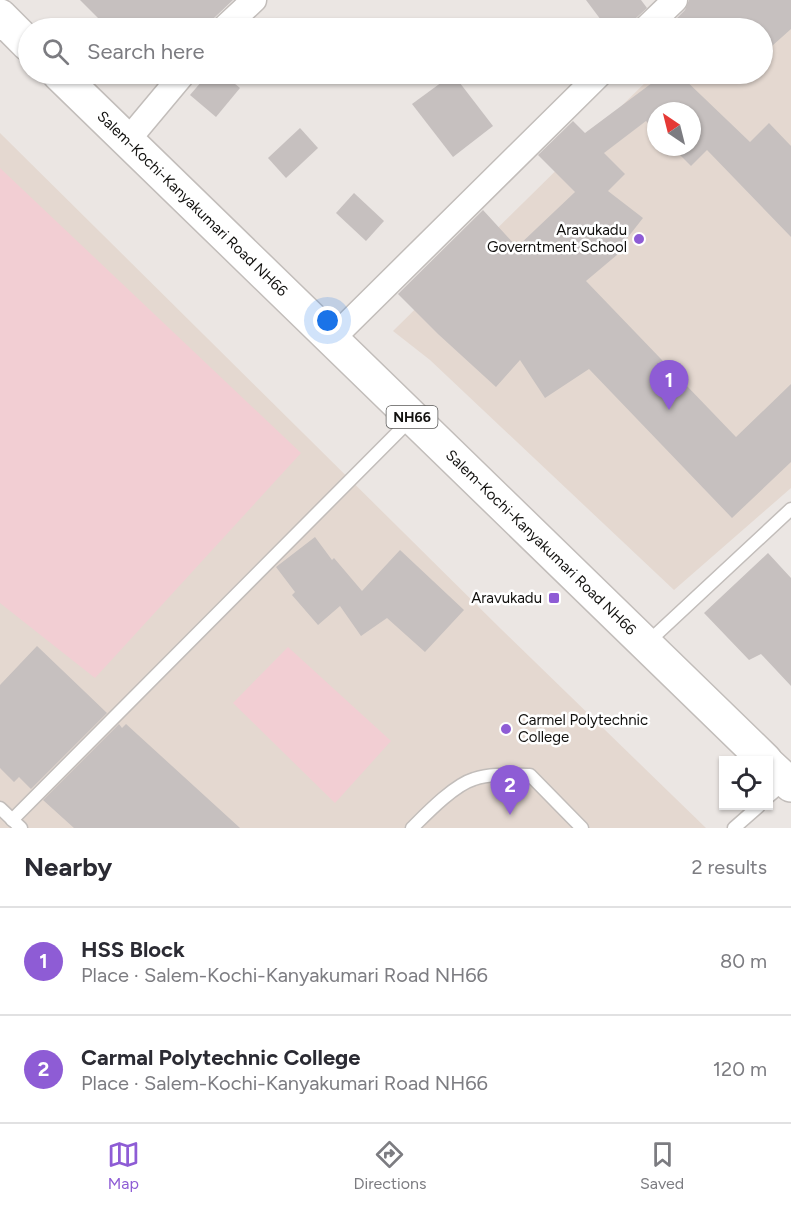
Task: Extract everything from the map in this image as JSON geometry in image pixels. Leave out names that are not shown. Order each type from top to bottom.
[{"type":"highway","points":[[0,16],[18,34]]},
{"type":"highway","name":"Salem-Kochi-Kanyakumari Road NH66","points":[[68,84],[645,644],[776,778]]},
{"type":"street","points":[[235,18],[254,0]]},
{"type":"street","points":[[656,18],[675,0]]},
{"type":"street","points":[[127,141],[175,84]]},
{"type":"street","points":[[331,340],[590,84]]},
{"type":"lane","points":[[0,808],[16,824],[412,417]]},
{"type":"lane","points":[[645,644],[791,509]]},
{"type":"lane","points":[[412,828],[458,788],[472,779],[490,775],[530,775],[582,828]]},
{"type":"lane","points":[[734,828],[754,810]]},
{"type":"shaded area","name":"Aravukadu Governtment School","points":[[729,0],[791,0],[791,488],[674,590],[430,360],[393,331],[644,84],[773,84],[773,18],[710,18]]},
{"type":"shaded area","points":[[0,133],[501,629],[706,828],[0,828]]},
{"type":"shaded area","points":[[0,168],[301,453],[95,678],[0,603]]},
{"type":"shaded area","points":[[288,647],[391,741],[335,803],[233,703]]},
{"type":"building","points":[[80,0],[233,0],[214,18],[98,18]]},
{"type":"building","points":[[586,0],[641,0],[647,8],[636,18],[600,18]]},
{"type":"building","points":[[689,0],[791,0],[791,29],[773,45],[773,18],[677,18],[685,10]]},
{"type":"building","points":[[199,84],[235,84],[240,88],[216,117],[190,95]]},
{"type":"building","points":[[439,84],[461,84],[493,126],[453,157],[412,104]]},
{"type":"building","points":[[651,84],[689,84],[750,142],[769,123],[791,146],[791,237],[707,150],[701,156],[701,102],[647,102],[647,122],[604,153],[625,174],[608,191],[643,218],[621,246],[624,249],[586,281],[736,437],[791,384],[791,462],[732,518],[589,369],[545,398],[520,360],[496,387],[398,294],[483,210],[517,247],[575,192],[538,155],[573,121],[585,133]]},
{"type":"building","points":[[300,128],[318,148],[286,178],[268,158]]},
{"type":"building","points":[[681,156],[701,156],[691,166]]},
{"type":"building","points":[[354,193],[384,221],[366,241],[336,213]]},
{"type":"building","points":[[315,537],[332,560],[334,558],[362,591],[400,550],[464,610],[425,652],[387,618],[361,636],[340,606],[318,625],[292,595],[295,592],[276,567]]},
{"type":"building","points":[[768,553],[791,578],[791,686],[761,654],[749,660],[704,613]]},
{"type":"building","points":[[37,646],[107,713],[31,789],[19,777],[14,782],[0,768],[0,685]]},
{"type":"building","points":[[119,724],[122,728],[126,724],[240,828],[74,828],[43,800]]},
{"type":"place","name":"Aravukadu Governtment School","points":[[639,239]]},
{"type":"place","name":"HSS Block","points":[[669,410]]},
{"type":"place","name":"Aravukadu","points":[[554,598]]},
{"type":"place","name":"Carmel Polytechnic College","points":[[506,729]]},
{"type":"place","name":"Carmal Polytechnic College","points":[[510,815]]}]
